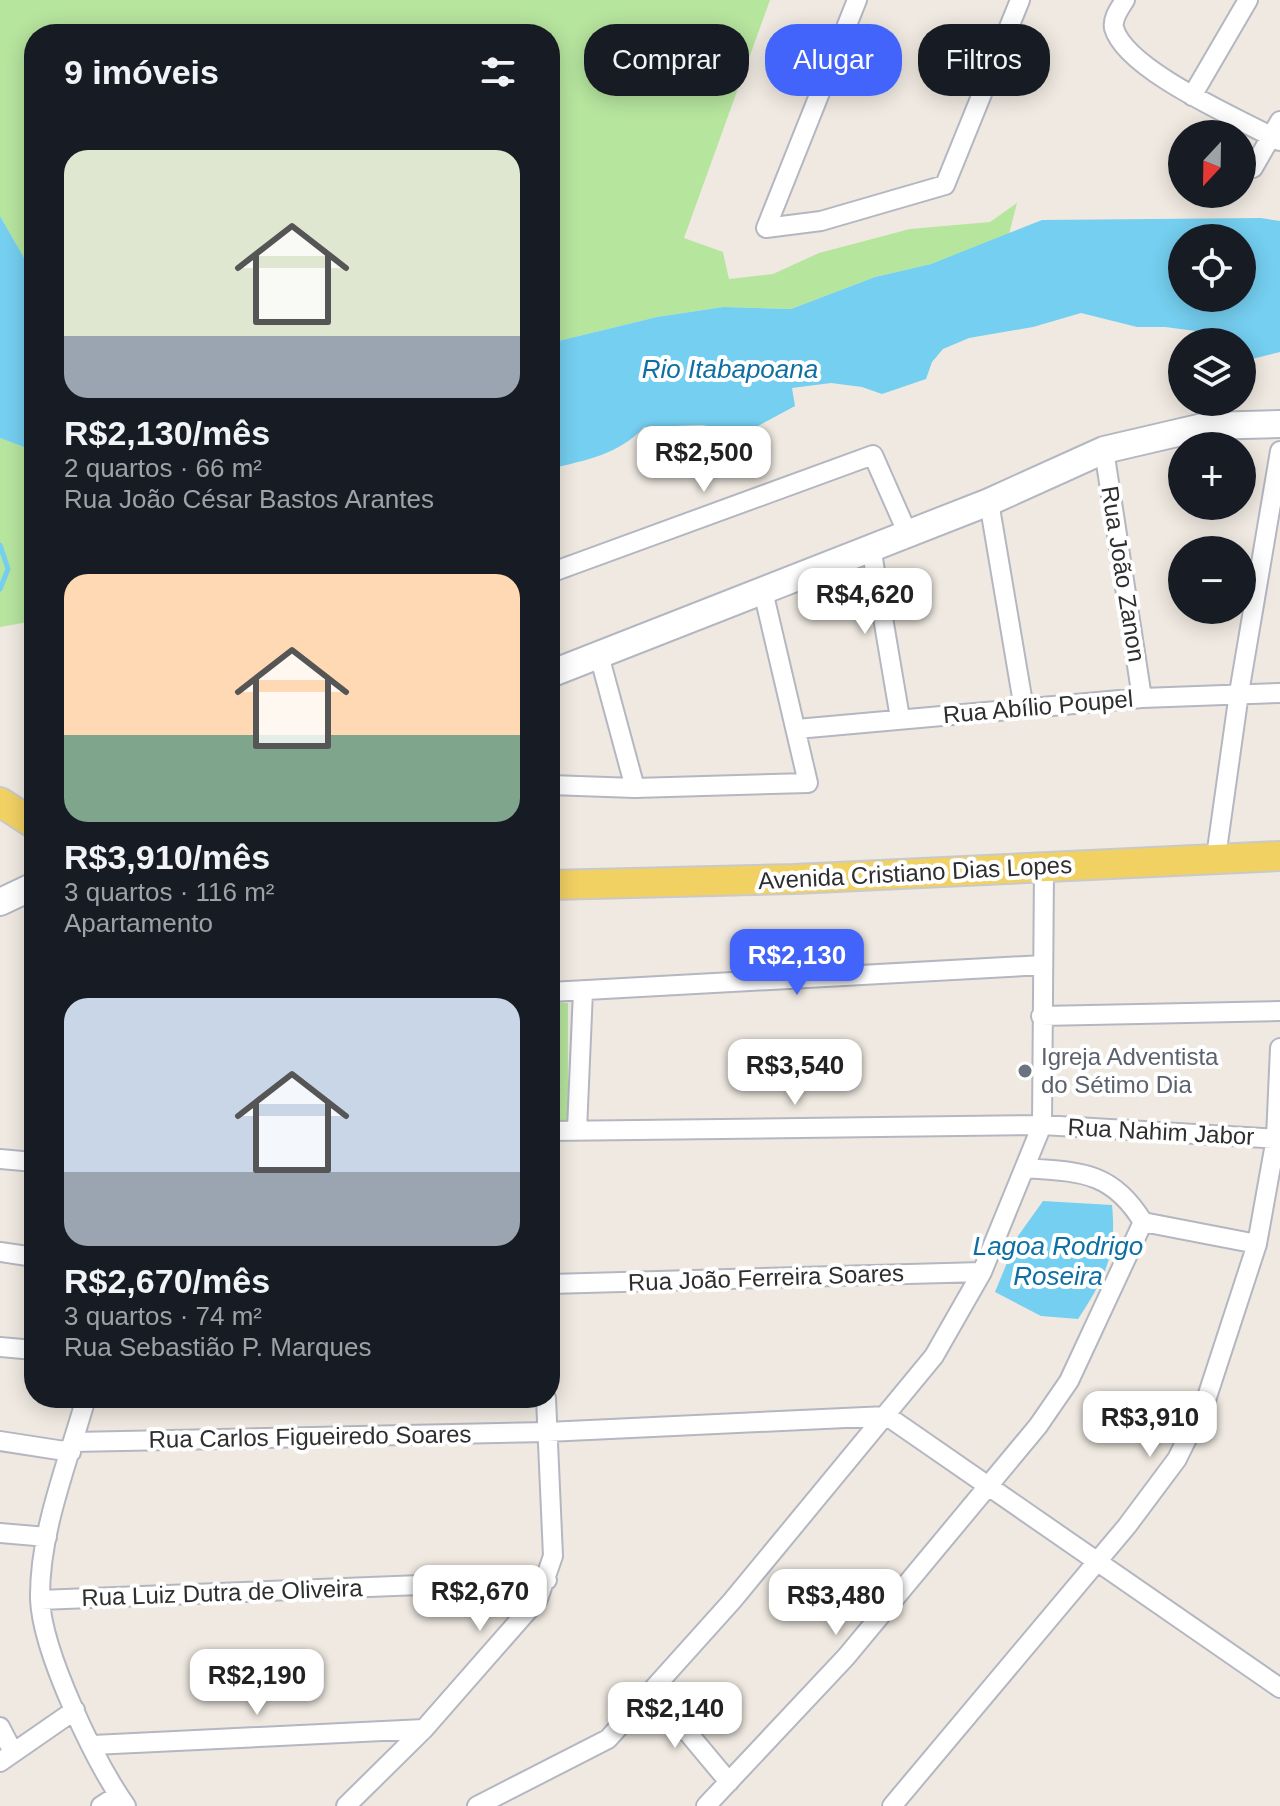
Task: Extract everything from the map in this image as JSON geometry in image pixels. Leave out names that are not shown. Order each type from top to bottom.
[{"type":"main road","points":[[560,670],[989,502],[1104,450],[1207,426],[1280,424]]},
{"type":"main road","points":[[0,802],[24,818]]},
{"type":"main road","name":"Avenida Cristiano Dias Lopes","points":[[560,885],[1044,868],[1280,856]]},
{"type":"main road","points":[[0,902],[24,891]]},
{"type":"street","points":[[857,0],[766,228],[821,221],[945,185],[1020,0]]},
{"type":"street","points":[[1125,0],[1114,23],[1115,32],[1150,68],[1192,96],[1277,133],[1256,164]]},
{"type":"street","points":[[1192,96],[1248,0]]},
{"type":"street","name":"Rua João Zanon","points":[[1104,450],[1142,698]]},
{"type":"street","points":[[1216,857],[1239,693],[1280,451]]},
{"type":"street","points":[[560,569],[873,455],[907,532]]},
{"type":"street","points":[[989,502],[1024,709]]},
{"type":"street","points":[[871,547],[900,718]]},
{"type":"street","points":[[560,785],[635,788],[808,783],[763,591]]},
{"type":"street","points":[[599,655],[635,788]]},
{"type":"street","name":"Rua Abílio Poupel","points":[[797,729],[1142,698],[1280,693]]},
{"type":"street","points":[[477,1806],[608,1739],[653,1691],[887,1416],[934,1356],[982,1272],[1042,1125],[1044,868]]},
{"type":"street","points":[[560,992],[805,975],[1043,965]]},
{"type":"street","points":[[577,1130],[583,991]]},
{"type":"street","points":[[1041,1016],[1280,1011]]},
{"type":"street","points":[[892,1806],[1097,1561],[1177,1459],[1206,1400],[1257,1244],[1278,1138],[1280,1048]]},
{"type":"street","name":"Rua Nahim Jabor","points":[[560,1131],[1042,1125],[1278,1138]]},
{"type":"street","points":[[0,1159],[24,1161]]},
{"type":"street","points":[[1025,1168],[1090,1173],[1127,1196],[1143,1222],[1257,1244]]},
{"type":"street","points":[[706,1806],[846,1657],[988,1486],[1069,1381],[1143,1222]]},
{"type":"street","points":[[0,1252],[24,1256]]},
{"type":"street","name":"Rua João Ferreira Soares","points":[[560,1284],[982,1272]]},
{"type":"street","points":[[0,1347],[24,1349]]},
{"type":"street","points":[[83,1408],[47,1537],[40,1600],[59,1672],[122,1801],[101,1806]]},
{"type":"street","points":[[346,1806],[424,1729],[538,1599],[553,1556],[546,1408]]},
{"type":"street","points":[[887,1416],[1280,1688]]},
{"type":"street","name":"Rua Carlos Figueiredo Soares","points":[[0,1441],[72,1447],[547,1432],[887,1416]]},
{"type":"street","points":[[0,1533],[47,1537]]},
{"type":"street","name":"Rua Luiz Dutra de Oliveira","points":[[40,1600],[547,1580]]},
{"type":"street","points":[[653,1691],[729,1782]]},
{"type":"street","points":[[0,1727],[6,1757],[75,1710]]},
{"type":"street","points":[[93,1745],[424,1729]]},
{"type":"green space","points":[[0,0],[770,0],[749,58],[749,24],[584,24],[584,96],[735,96],[684,238],[723,252],[729,279],[773,274],[819,253],[910,229],[990,222],[1017,203],[1009,234],[931,264],[875,277],[791,309],[723,307],[657,317],[560,341],[560,24],[24,24],[24,258],[0,216]]},
{"type":"green space","points":[[0,438],[24,447],[24,623],[0,627]]},
{"type":"green space","points":[[560,1003],[568,1003],[568,1124],[560,1124]]},
{"type":"water","points":[[0,216],[24,258],[24,447],[0,438]]},
{"type":"water","name":"Rio Itabapoana","points":[[1261,218],[1280,221],[1280,352],[1256,358],[1256,328],[1137,327],[1081,313],[1033,327],[969,338],[943,349],[932,362],[926,379],[882,394],[862,387],[831,383],[792,388],[795,406],[745,433],[702,425],[644,427],[612,450],[560,466],[560,341],[657,317],[723,307],[791,309],[875,277],[931,264],[1042,220]]},
{"type":"water","name":"Lagoa Rodrigo Roseira","points":[[1043,1201],[1112,1205],[1111,1252],[1102,1278],[1078,1319],[1041,1316],[995,1292],[1018,1236]]},
{"type":"waterway","points":[[0,545],[8,569],[0,589]]},
{"type":"place","name":"Igreja Adventista do Sétimo Dia","points":[[1025,1071]]}]
